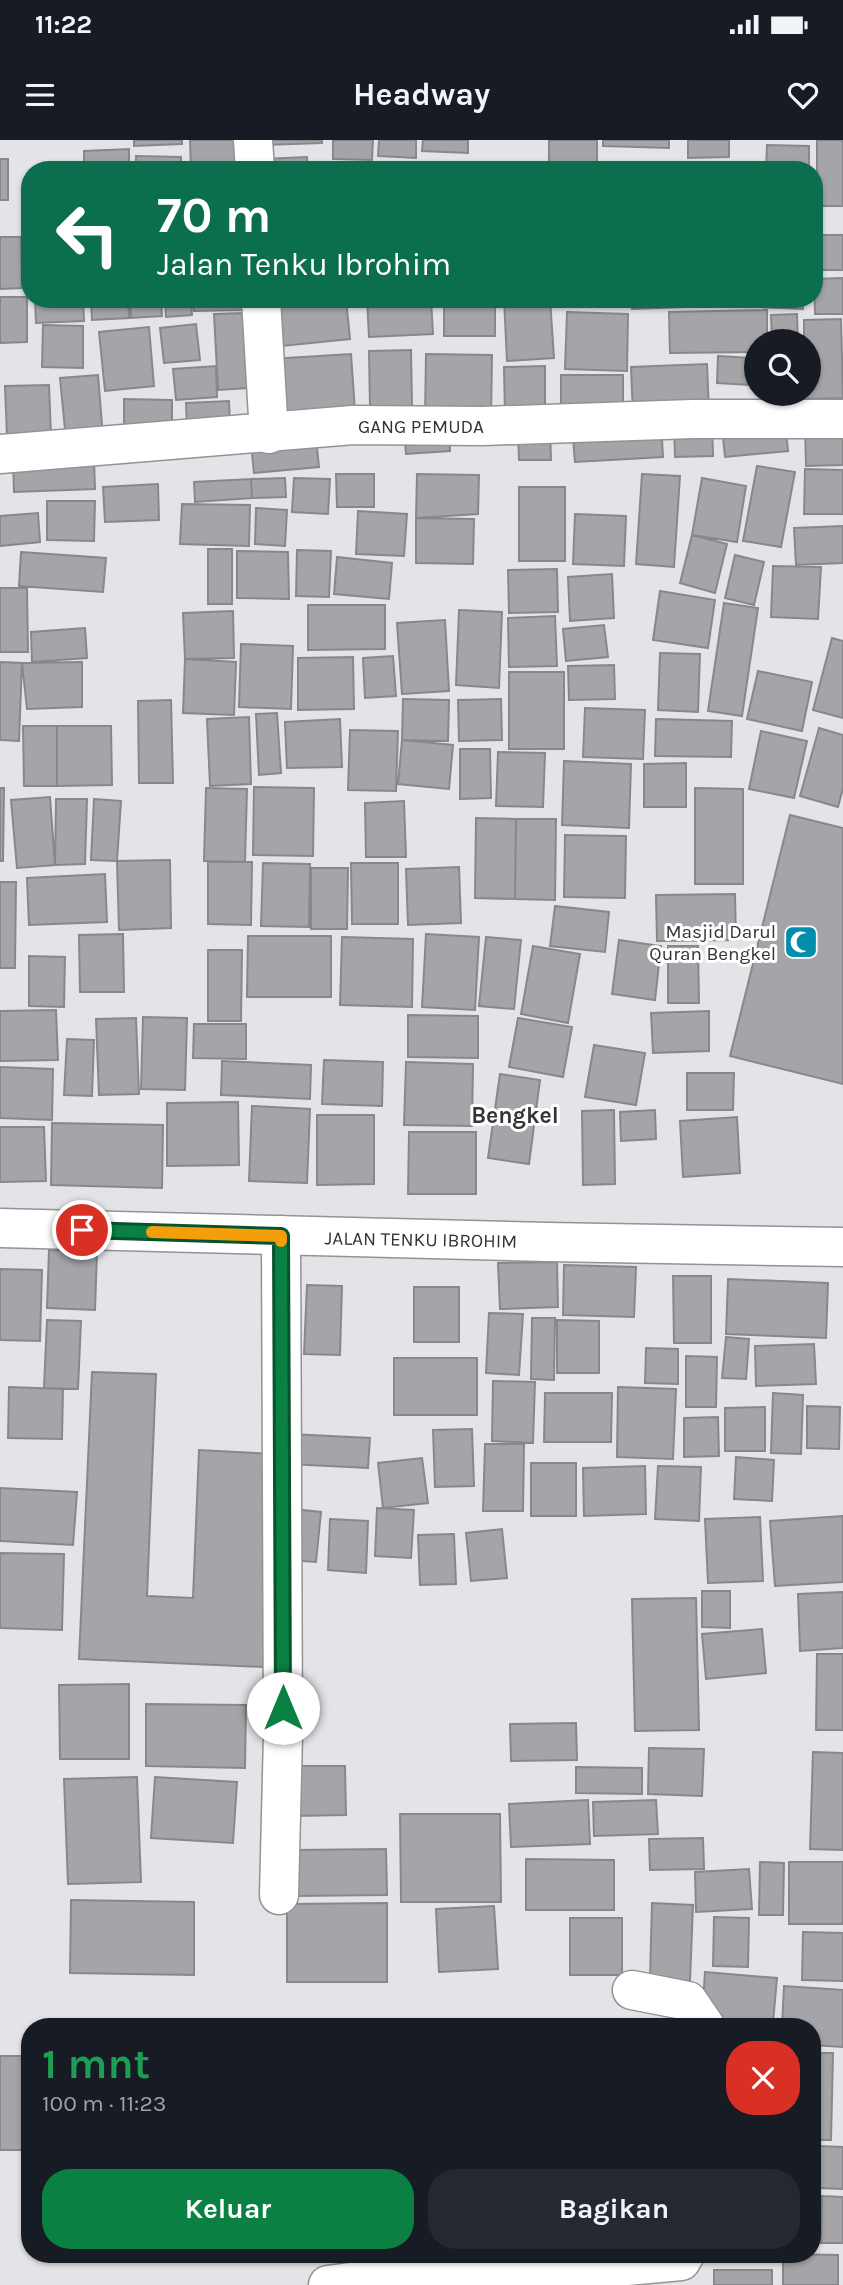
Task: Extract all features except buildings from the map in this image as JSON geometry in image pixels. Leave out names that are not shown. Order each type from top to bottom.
[{"type":"street","points":[[253,140],[254,161]]},
{"type":"street","points":[[262,308],[269,434]]},
{"type":"street","name":"GANG PEMUDA","points":[[0,454],[353,425],[483,426],[693,419],[843,419]]},
{"type":"street","name":"JALAN TENKU IBROHIM","points":[[0,1228],[843,1247]]},
{"type":"street","points":[[279,1895],[283,1735],[281,1236]]},
{"type":"street","points":[[632,1990],[688,2001],[700,2018]]},
{"type":"street","points":[[328,2285],[379,2278],[517,2267],[617,2267],[660,2263]]},
{"type":"slow traffic","points":[[152,1232],[281,1236],[281,1241]]},
{"type":"place","name":"Masjid Darul Quran Bengkel","points":[[801,942]]},
{"type":"district","name":"Bengkel","points":[[515,1115]]},
{"type":"route","points":[[82,1230],[281,1236],[283,1708]]}]
